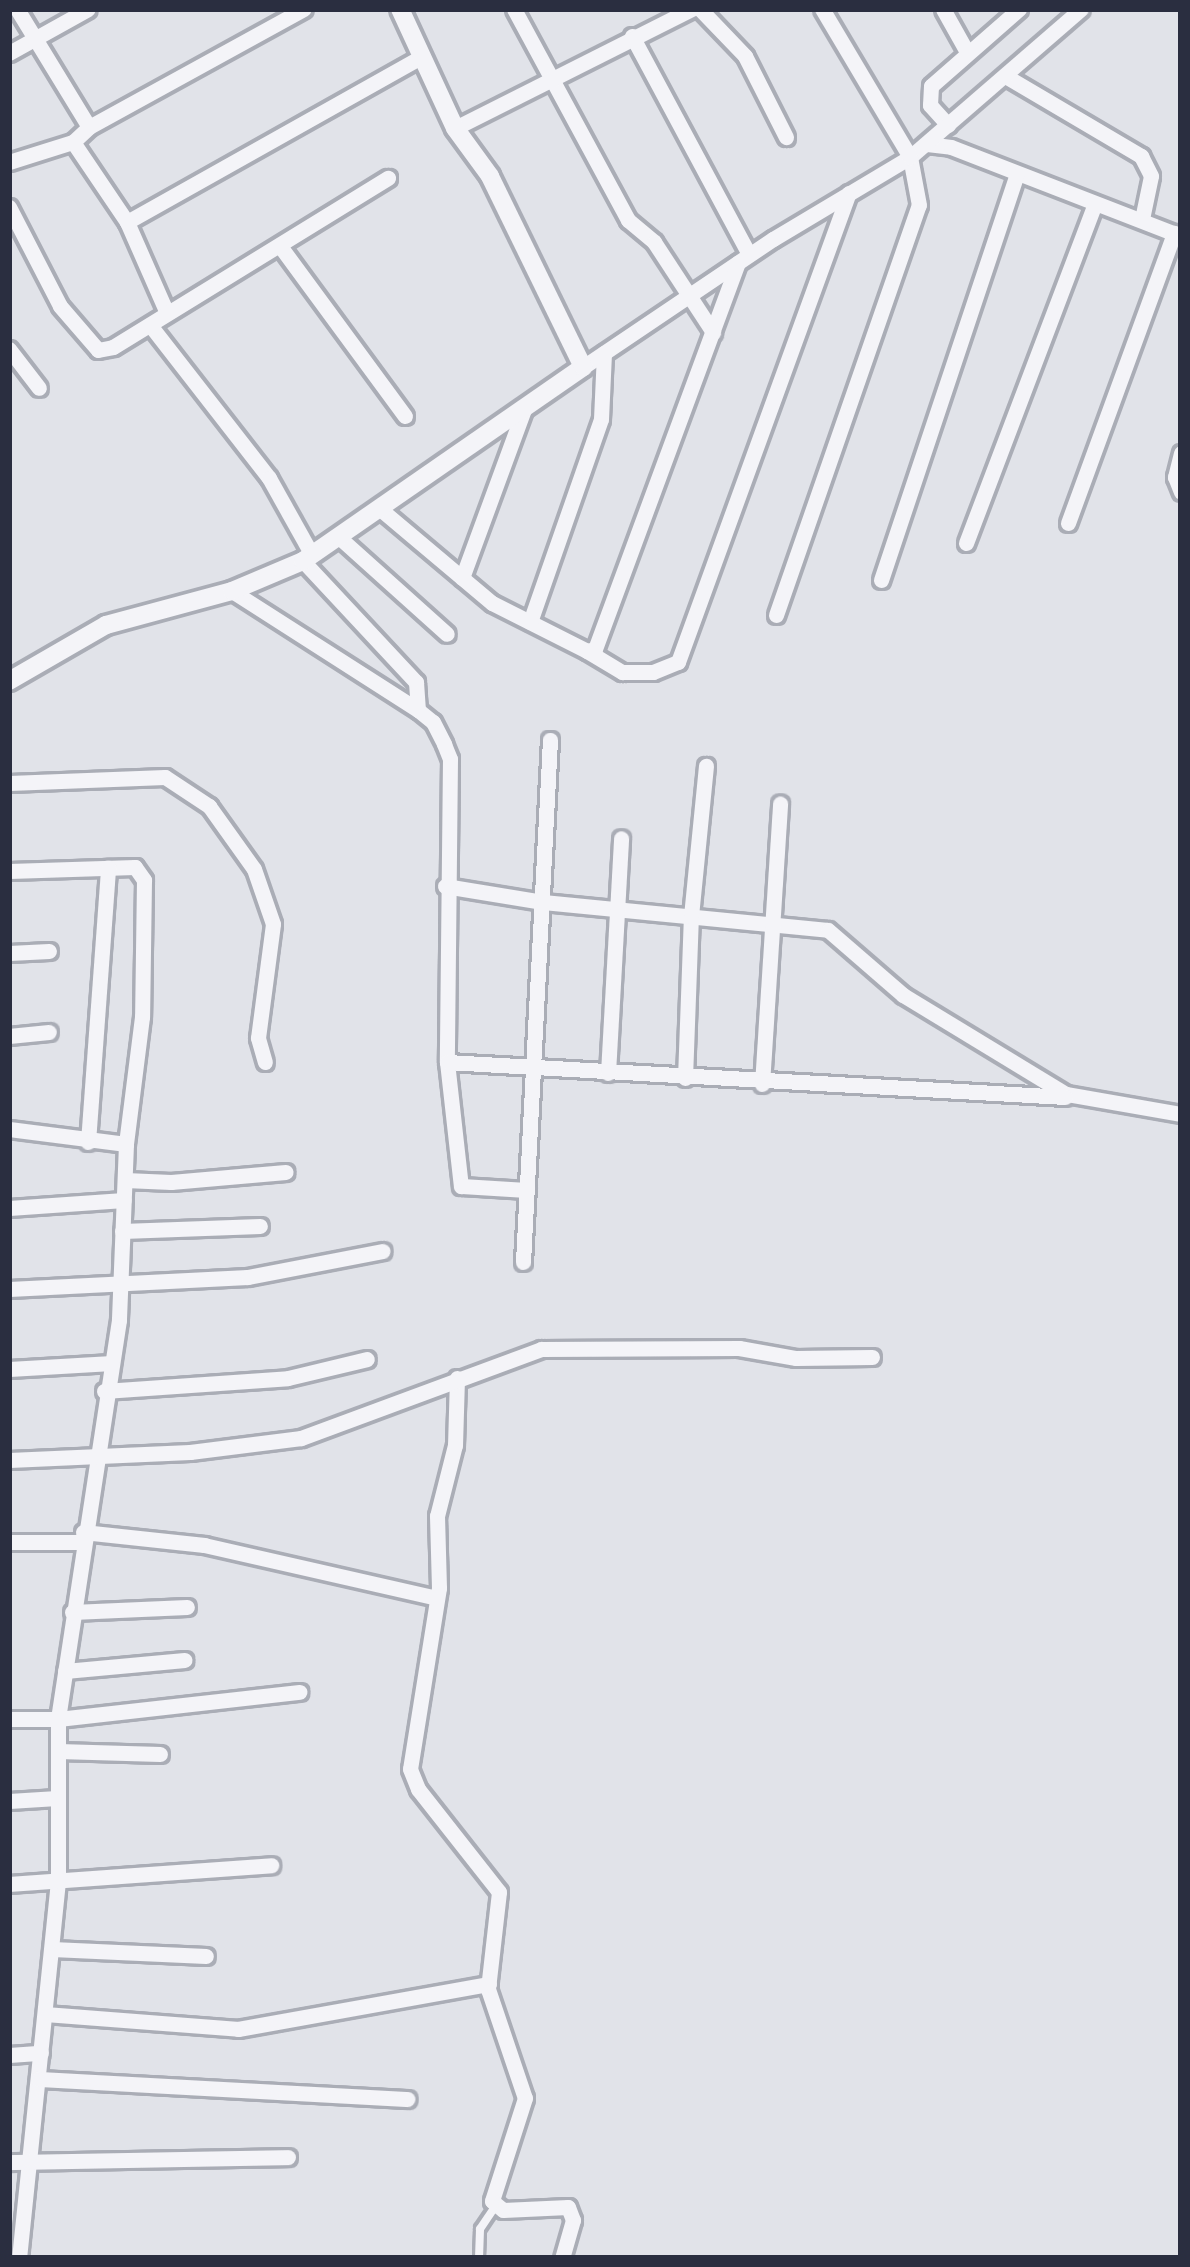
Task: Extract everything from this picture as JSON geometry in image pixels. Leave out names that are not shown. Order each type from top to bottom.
[{"type":"street","points":[[17,9],[89,128]]},
{"type":"street","points":[[9,53],[88,9]]},
{"type":"street","points":[[9,162],[73,142],[89,128],[304,9]]},
{"type":"street","points":[[400,9],[455,128],[490,176],[584,368]]},
{"type":"street","points":[[514,9],[628,220],[654,242],[713,332]]},
{"type":"street","points":[[455,128],[550,83],[632,36],[696,9],[745,56],[786,137]]},
{"type":"street","points":[[776,615],[916,219],[919,192],[910,158],[822,9]]},
{"type":"street","points":[[943,9],[968,52]]},
{"type":"street","points":[[948,125],[930,105],[928,93],[1019,9]]},
{"type":"street","points":[[9,681],[106,625],[232,591],[340,539],[525,406],[743,259],[910,158],[1081,9]]},
{"type":"street","points":[[587,651],[597,646],[743,259],[632,36]]},
{"type":"street","points":[[127,222],[421,57]]},
{"type":"street","points":[[1006,77],[1142,156],[1151,176],[1142,219]]},
{"type":"street","points":[[73,142],[127,222],[166,311]]},
{"type":"street","points":[[927,145],[951,147],[1177,235],[1068,523]]},
{"type":"street","points":[[881,580],[1016,176]]},
{"type":"street","points":[[9,207],[60,306],[98,350],[113,347],[388,178]]},
{"type":"street","points":[[379,508],[492,603],[622,673],[653,672],[678,662],[849,193]]},
{"type":"street","points":[[966,543],[1095,204]]},
{"type":"street","points":[[280,246],[405,416]]},
{"type":"street","points":[[150,325],[269,478],[308,558],[416,682],[418,710]]},
{"type":"street","points":[[9,349],[39,388]]},
{"type":"street","points":[[530,622],[601,419],[604,353]]},
{"type":"street","points":[[462,578],[525,406]]},
{"type":"street","points":[[1181,453],[1174,476],[1181,492]]},
{"type":"street","points":[[340,539],[447,634]]},
{"type":"street","points":[[232,591],[433,722],[449,759],[447,1062],[461,1186],[527,1190]]},
{"type":"street","points":[[523,1262],[550,740]]},
{"type":"street","points":[[685,1078],[692,916],[706,766]]},
{"type":"street","points":[[9,783],[165,777],[204,801],[254,868],[273,924],[257,1043],[266,1062]]},
{"type":"street","points":[[762,1084],[780,804]]},
{"type":"street","points":[[608,1073],[614,909],[622,838]]},
{"type":"street","points":[[9,872],[135,867],[144,880],[142,1017],[127,1144],[122,1280],[58,1719],[58,1881],[28,2165],[15,2232],[19,2258]]},
{"type":"street","points":[[88,1142],[108,868]]},
{"type":"street","points":[[445,886],[543,902],[828,930],[902,995],[1074,1097]]},
{"type":"street","points":[[9,952],[49,950]]},
{"type":"street","points":[[9,1036],[49,1032]]},
{"type":"street","points":[[447,1062],[762,1084],[1074,1097],[1181,1114]]},
{"type":"street","points":[[9,1129],[127,1144]]},
{"type":"street","points":[[125,1180],[171,1182],[286,1172]]},
{"type":"street","points":[[9,1208],[124,1200]]},
{"type":"street","points":[[122,1231],[260,1226]]},
{"type":"street","points":[[9,1289],[248,1277],[383,1251]]},
{"type":"street","points":[[9,1460],[184,1452],[301,1438],[541,1349],[752,1348],[796,1358],[872,1357]]},
{"type":"street","points":[[104,1390],[288,1378],[367,1359]]},
{"type":"street","points":[[9,1369],[112,1363]]},
{"type":"street","points":[[457,1378],[455,1445],[437,1516],[437,1598],[410,1768],[418,1790],[499,1892],[489,1984],[525,2098],[492,2192],[495,2207],[568,2207],[573,2220],[562,2258]]},
{"type":"street","points":[[9,1542],[82,1537],[204,1545],[437,1598]]},
{"type":"street","points":[[72,1612],[187,1607]]},
{"type":"street","points":[[65,1671],[184,1660]]},
{"type":"street","points":[[9,1719],[58,1719],[299,1692]]},
{"type":"street","points":[[58,1751],[160,1754]]},
{"type":"street","points":[[9,1801],[57,1798]]},
{"type":"street","points":[[9,1884],[271,1865]]},
{"type":"street","points":[[52,1949],[206,1956]]},
{"type":"street","points":[[45,2014],[238,2029],[489,1984]]},
{"type":"street","points":[[9,2055],[41,2053]]},
{"type":"street","points":[[38,2079],[407,2098]]},
{"type":"street","points":[[9,2162],[288,2157]]},
{"type":"lane","points":[[478,2258],[480,2229],[495,2207]]}]
